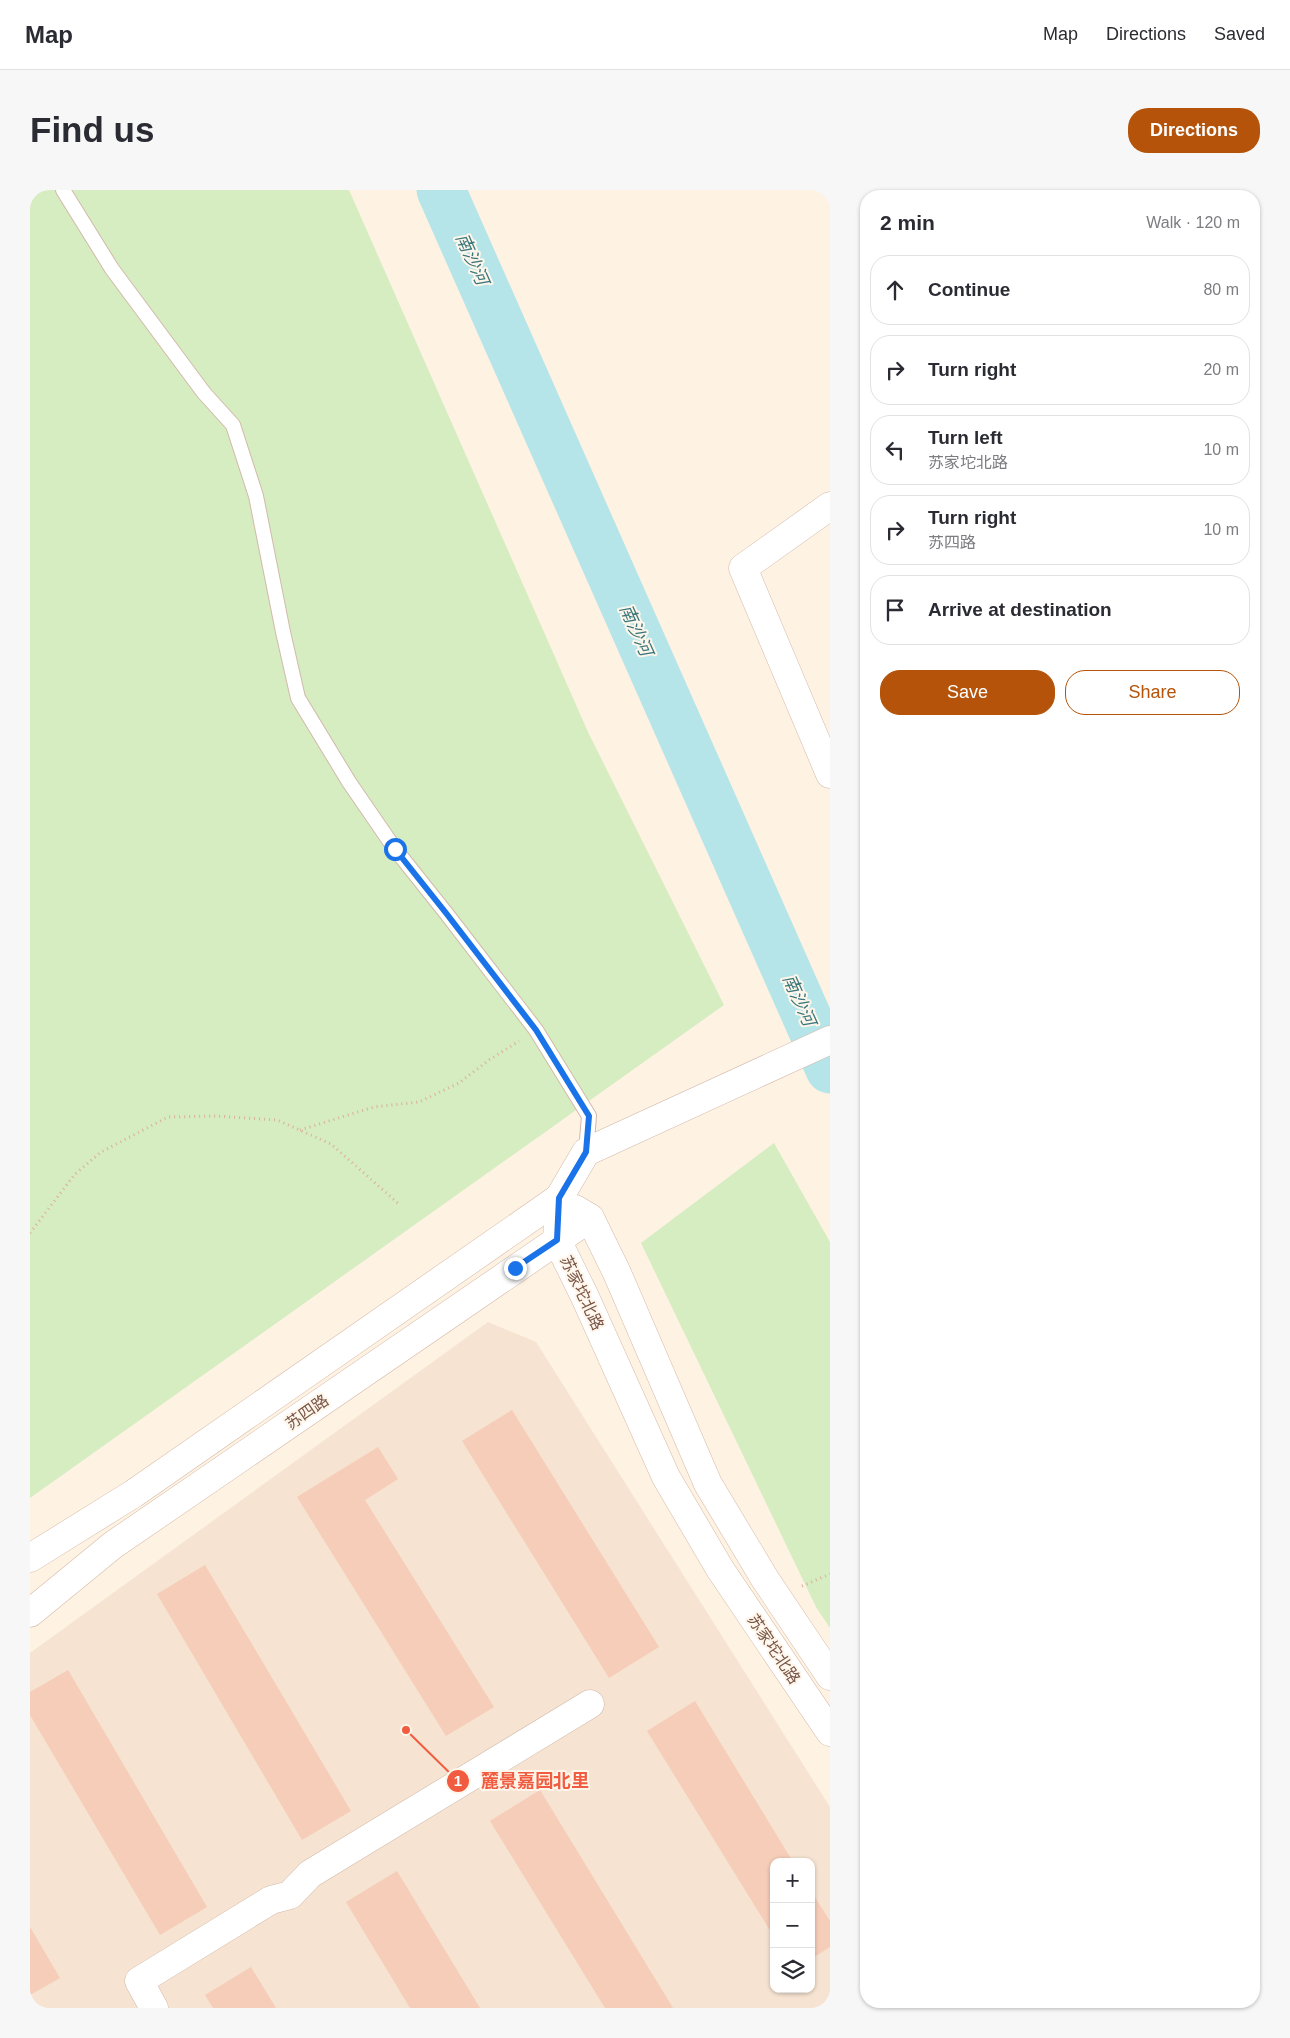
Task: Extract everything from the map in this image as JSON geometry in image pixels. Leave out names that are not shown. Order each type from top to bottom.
[{"type":"street","points":[[830,506],[743,568],[830,774]]},
{"type":"street","points":[[590,1218],[559,1198],[586,1152],[830,1040]]},
{"type":"street","name":"苏家坨北路","points":[[559,1198],[557,1240],[585,1297],[666,1477],[720,1569],[830,1732]]},
{"type":"street","name":"苏四路","points":[[30,1558],[132,1494],[559,1198]]},
{"type":"street","name":"苏家坨北路","points":[[590,1218],[617,1273],[708,1484],[765,1579],[830,1676]]},
{"type":"street","name":"苏四路","points":[[30,1613],[113,1545],[590,1218]]},
{"type":"street","points":[[154,2008],[140,1981],[271,1900],[290,1895],[310,1874],[590,1704]]},
{"type":"lane","points":[[63,190],[112,269],[204,393],[233,425],[256,496],[298,698],[348,782],[395,849],[536,1030],[589,1116],[586,1152]]},
{"type":"path","points":[[299,1130],[374,1107],[419,1102],[459,1083],[489,1060],[536,1030]]},
{"type":"path","points":[[30,1232],[75,1174],[101,1152],[168,1117],[216,1116],[277,1120],[331,1144],[400,1205]]},
{"type":"shaded area","points":[[488,1322],[536,1342],[830,1807],[830,2008],[30,2008],[30,1653]]},
{"type":"green space","points":[[30,190],[349,190],[588,732],[724,1005],[30,1498]]},
{"type":"green space","points":[[774,1143],[830,1242],[830,1628],[816,1607],[641,1243]]},
{"type":"building","points":[[512,1410],[659,1647],[609,1678],[462,1441]]},
{"type":"building","points":[[378,1447],[398,1479],[365,1500],[494,1707],[446,1736],[297,1497]]},
{"type":"building","points":[[205,1565],[351,1811],[302,1840],[157,1594]]},
{"type":"building","points":[[68,1670],[207,1907],[160,1935],[30,1715],[30,1692]]},
{"type":"building","points":[[695,1701],[791,1858],[770,1858],[770,1931],[647,1731]]},
{"type":"building","points":[[540,1790],[673,2008],[605,2008],[490,1821]]},
{"type":"building","points":[[397,1871],[480,2008],[410,2008],[346,1902]]},
{"type":"building","points":[[815,1897],[830,1921],[830,1947],[815,1956]]},
{"type":"building","points":[[30,1927],[60,1978],[30,1995]]},
{"type":"building","points":[[251,1967],[276,2008],[213,2008],[205,1995]]},
{"type":"waterway","name":"南沙河","points":[[441,190],[830,1069]]},
{"type":"place","name":"麓景嘉园北里","points":[[406,1730]]},
{"type":"route","points":[[395,849],[536,1030],[589,1116],[586,1152],[559,1198],[557,1240],[515,1268]]}]
